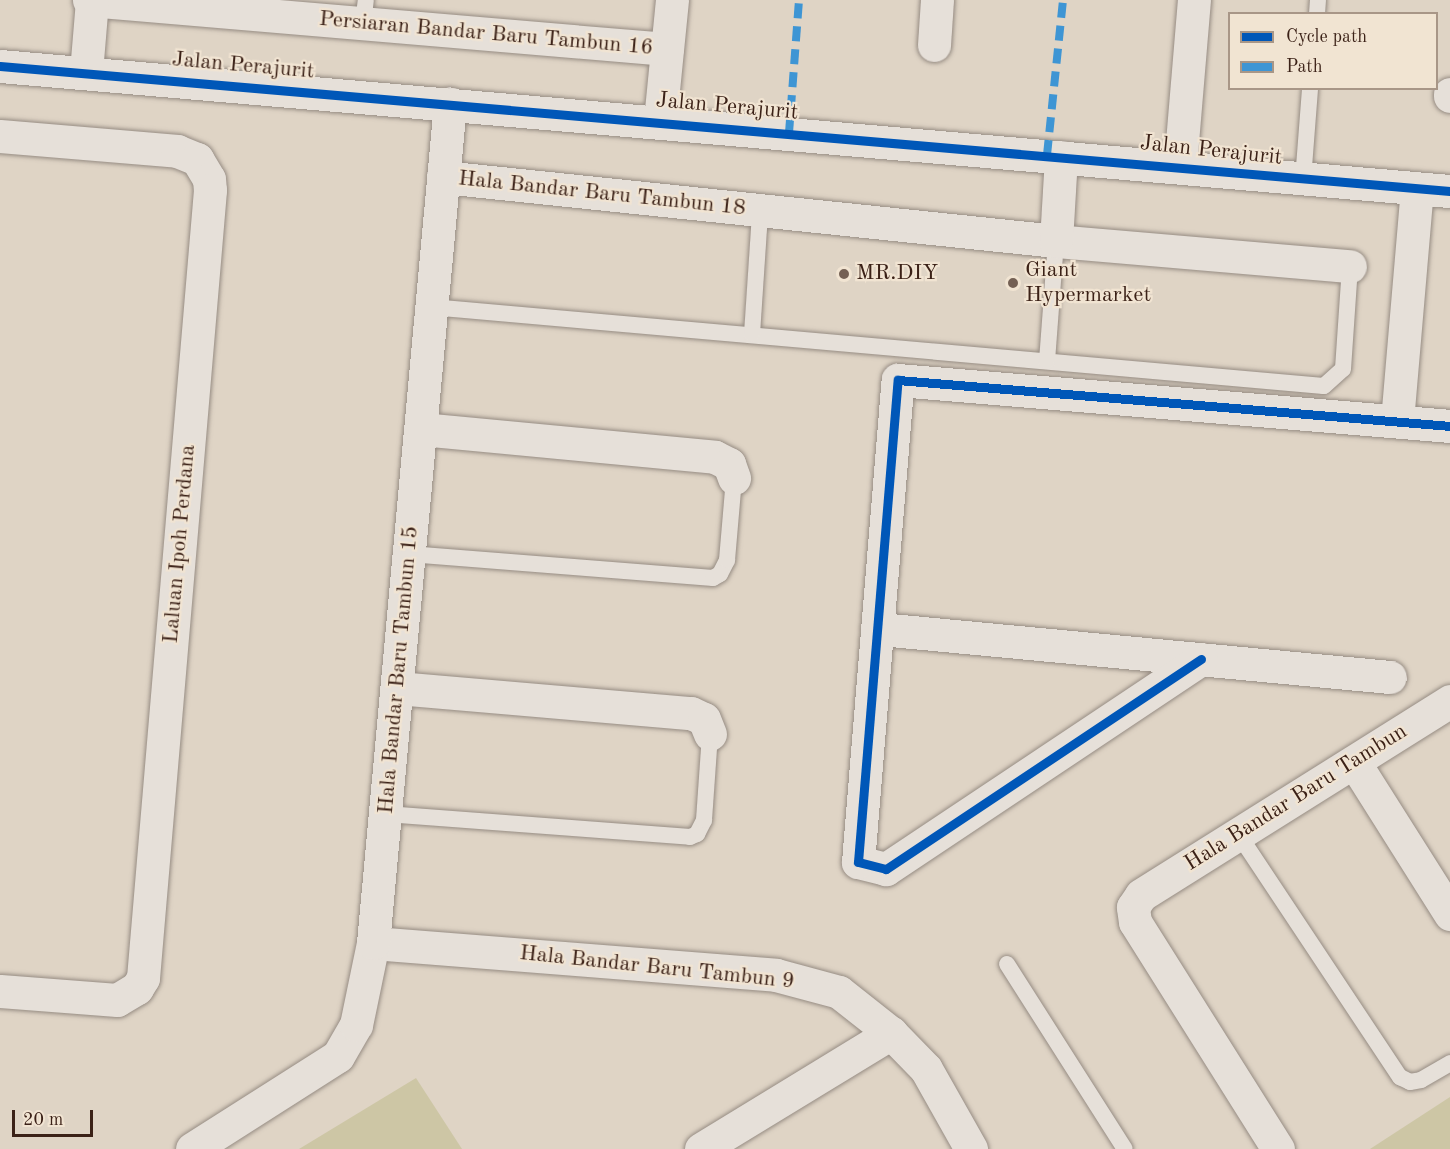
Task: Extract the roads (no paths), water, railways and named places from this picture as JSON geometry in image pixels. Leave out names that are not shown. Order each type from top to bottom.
[{"type":"street","points":[[86,72],[91,0]]},
{"type":"street","name":"Persiaran Bandar Baru Tambun 16","points":[[91,0],[365,12],[667,49]]},
{"type":"street","points":[[660,120],[672,0]]},
{"type":"street","points":[[934,45],[937,0]]},
{"type":"street","points":[[1180,166],[1194,0]]},
{"type":"street","name":"Jalan Perajurit","points":[[0,66],[660,120],[1180,166],[1303,180],[1450,191]]},
{"type":"street","name":"Hala Bandar Baru Tambun 15","points":[[192,1149],[344,1049],[356,1024],[373,943],[450,104]]},
{"type":"street","name":"Laluan Ipoh Perdana","points":[[0,136],[177,151],[197,159],[209,179],[210,190],[143,978],[137,988],[117,1000],[0,991]]},
{"type":"street","points":[[1056,241],[1061,157]]},
{"type":"street","name":"Hala Bandar Baru Tambun 18","points":[[443,177],[760,212],[1056,241],[1350,266]]},
{"type":"street","points":[[1397,421],[1417,189]]},
{"type":"street","points":[[1201,659],[886,869],[858,862],[880,629],[898,380],[1450,426]]},
{"type":"street","points":[[421,429],[716,457],[729,464],[734,478]]},
{"type":"street","points":[[880,629],[1390,677]]},
{"type":"street","points":[[398,688],[691,713],[704,719],[710,734]]},
{"type":"street","name":"Hala Bandar Baru Tambun","points":[[1278,1149],[1135,922],[1132,907],[1141,895],[1450,701]]},
{"type":"street","points":[[1354,762],[1450,914]]},
{"type":"street","name":"Hala Bandar Baru Tambun 9","points":[[373,943],[776,975],[839,992],[891,1033],[926,1069],[971,1149]]},
{"type":"street","points":[[701,1149],[891,1033]]},
{"type":"lane","points":[[1303,180],[1310,90]]},
{"type":"lane","points":[[752,334],[760,212]]},
{"type":"lane","points":[[1047,361],[1056,241]]},
{"type":"lane","points":[[431,307],[1324,386],[1343,369],[1350,266]]},
{"type":"lane","points":[[410,554],[713,578],[720,574],[727,560],[734,478]]},
{"type":"lane","points":[[386,814],[690,837],[697,834],[704,820],[710,734]]},
{"type":"lane","points":[[1239,835],[1400,1077],[1410,1082],[1421,1080],[1450,1063]]},
{"type":"lane","points":[[1006,964],[1125,1149]]},
{"type":"place","name":"MR.DIY","points":[[844,274]]},
{"type":"place","name":"Giant Hypermarket","points":[[1013,283]]}]
